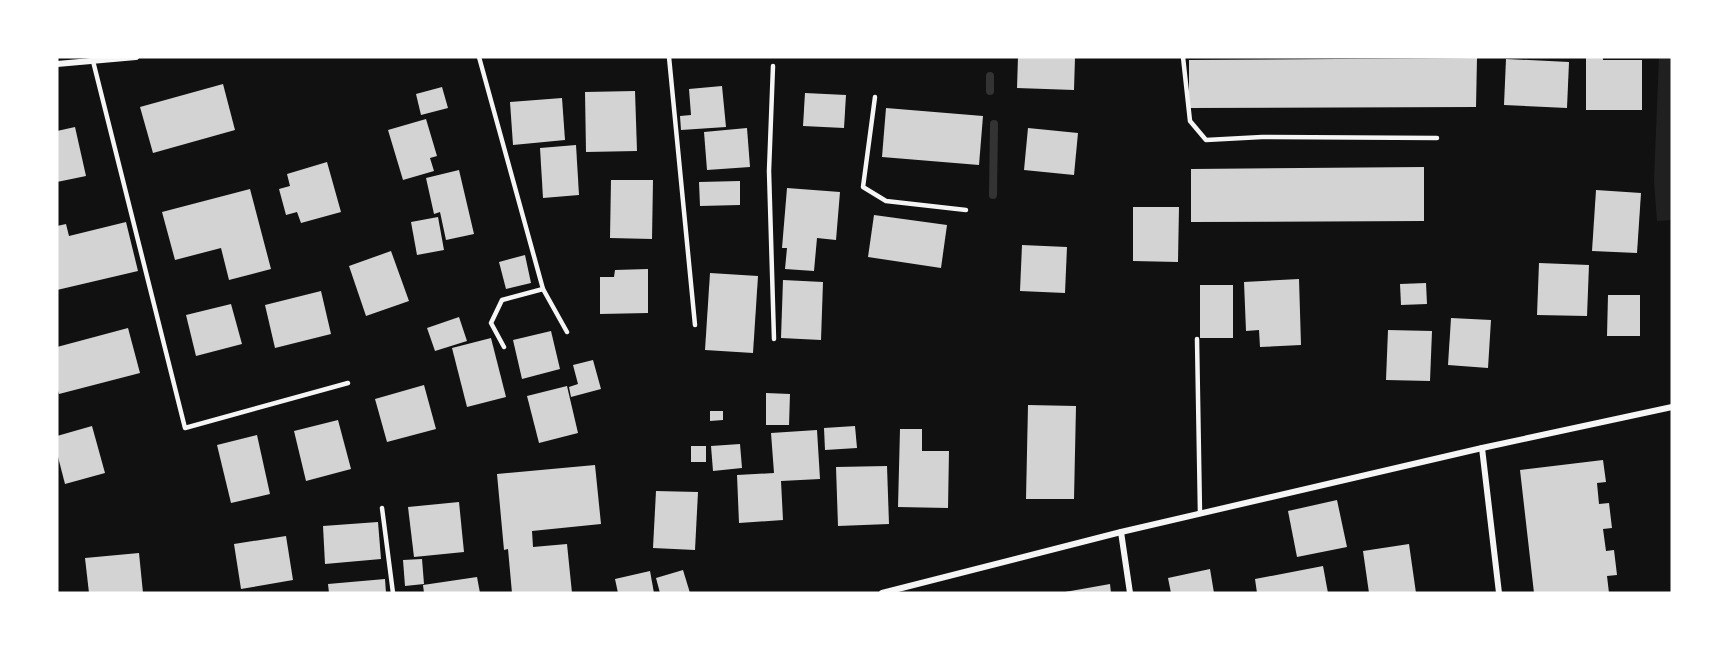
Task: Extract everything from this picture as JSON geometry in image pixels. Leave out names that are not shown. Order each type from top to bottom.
[{"type":"street","points":[[57,64],[136,57]]},
{"type":"street","points":[[882,593],[1200,513],[1672,407]]},
{"type":"street","points":[[1482,448],[1499,593]]},
{"type":"street","points":[[1121,532],[1130,593]]},
{"type":"lane","points":[[479,57],[543,289],[567,332]]},
{"type":"lane","points":[[669,57],[695,325]]},
{"type":"lane","points":[[1183,57],[1190,121],[1206,140],[1262,137],[1437,138]]},
{"type":"lane","points":[[93,61],[185,428],[348,383]]},
{"type":"lane","points":[[773,66],[770,171],[774,339]]},
{"type":"lane","points":[[875,97],[863,187],[885,201],[966,210]]},
{"type":"lane","points":[[504,347],[491,323],[502,300],[543,289]]},
{"type":"lane","points":[[1197,339],[1200,513]]},
{"type":"lane","points":[[382,508],[393,593]]},
{"type":"shaded area","points":[[1659,57],[1672,57],[1672,220],[1657,221],[1654,181]]},
{"type":"building","points":[[1018,57],[1075,57],[1074,90],[1017,88]]},
{"type":"building","points":[[1586,57],[1603,57],[1603,60],[1642,60],[1642,110],[1586,110]]},
{"type":"building","points":[[1477,58],[1476,107],[1189,108],[1189,60]]},
{"type":"building","points":[[1506,59],[1569,62],[1567,108],[1504,105]]},
{"type":"building","points":[[223,84],[235,130],[153,153],[140,107]]},
{"type":"building","points":[[722,86],[726,127],[681,130],[680,116],[691,115],[689,89]]},
{"type":"building","points":[[442,87],[448,108],[421,115],[416,94]]},
{"type":"building","points":[[635,91],[637,151],[586,152],[585,92]]},
{"type":"building","points":[[805,93],[846,95],[844,128],[803,126]]},
{"type":"building","points":[[562,98],[565,140],[513,145],[510,102]]},
{"type":"building","points":[[886,108],[983,116],[979,165],[882,157]]},
{"type":"building","points":[[426,119],[437,156],[430,158],[434,171],[403,180],[388,130]]},
{"type":"building","points":[[75,127],[86,176],[57,182],[57,131]]},
{"type":"building","points":[[747,128],[750,167],[707,170],[704,132]]},
{"type":"building","points":[[1028,128],[1078,133],[1074,175],[1024,170]]},
{"type":"building","points":[[576,145],[579,195],[543,198],[540,148]]},
{"type":"building","points":[[327,162],[341,212],[301,223],[297,212],[286,215],[279,189],[290,186],[287,174]]},
{"type":"building","points":[[1424,167],[1424,221],[1191,222],[1191,169]]},
{"type":"building","points":[[459,170],[474,234],[446,240],[440,212],[434,214],[426,178]]},
{"type":"building","points":[[611,180],[653,180],[652,239],[610,238]]},
{"type":"building","points":[[740,181],[740,205],[700,206],[699,182]]},
{"type":"building","points":[[787,188],[840,192],[836,240],[817,238],[814,271],[785,269],[787,248],[782,248]]},
{"type":"building","points":[[250,189],[271,269],[229,280],[221,248],[175,260],[162,212]]},
{"type":"building","points":[[1596,190],[1641,193],[1637,253],[1592,251]]},
{"type":"building","points":[[1133,207],[1179,207],[1178,262],[1133,261]]},
{"type":"building","points":[[874,215],[947,225],[941,268],[868,257]]},
{"type":"building","points":[[438,217],[444,250],[417,255],[411,222]]},
{"type":"building","points":[[126,222],[138,271],[57,290],[57,226],[66,224],[69,236]]},
{"type":"building","points":[[1022,245],[1067,247],[1065,293],[1020,291]]},
{"type":"building","points":[[391,251],[409,301],[366,316],[349,266]]},
{"type":"building","points":[[525,255],[531,283],[506,289],[499,262]]},
{"type":"building","points":[[1539,263],[1589,265],[1587,316],[1537,315]]},
{"type":"building","points":[[648,269],[648,313],[600,314],[600,277],[614,277],[615,270]]},
{"type":"building","points":[[710,273],[758,276],[753,353],[705,350]]},
{"type":"building","points":[[1299,279],[1301,345],[1260,347],[1259,330],[1246,331],[1244,282]]},
{"type":"building","points":[[783,280],[823,282],[821,340],[781,338]]},
{"type":"building","points":[[1426,283],[1427,304],[1401,305],[1400,284]]},
{"type":"building","points":[[1200,285],[1233,285],[1233,338],[1200,338]]},
{"type":"building","points":[[321,291],[331,334],[275,348],[265,305]]},
{"type":"building","points":[[1608,295],[1640,295],[1640,336],[1607,336]]},
{"type":"building","points":[[231,304],[242,344],[196,356],[186,315]]},
{"type":"building","points":[[459,317],[467,341],[435,351],[427,328]]},
{"type":"building","points":[[1451,318],[1491,320],[1488,368],[1448,365]]},
{"type":"building","points":[[128,328],[140,373],[59,394],[57,347]]},
{"type":"building","points":[[1388,330],[1432,331],[1430,381],[1386,380]]},
{"type":"building","points":[[551,331],[560,369],[522,379],[513,340]]},
{"type":"building","points":[[491,338],[506,397],[467,407],[452,348]]},
{"type":"building","points":[[593,360],[601,389],[571,397],[569,387],[578,384],[573,365]]},
{"type":"building","points":[[424,385],[436,429],[387,442],[375,399]]},
{"type":"building","points":[[567,386],[578,433],[539,443],[527,396]]},
{"type":"building","points":[[766,393],[790,394],[789,425],[766,425]]},
{"type":"building","points":[[1028,405],[1076,406],[1074,499],[1026,499]]},
{"type":"building","points":[[710,411],[723,411],[723,420],[710,421]]},
{"type":"building","points":[[338,420],[351,469],[306,481],[294,431]]},
{"type":"building","points":[[92,426],[105,473],[65,484],[57,453],[57,436]]},
{"type":"building","points":[[855,426],[857,448],[825,450],[824,428]]},
{"type":"building","points":[[900,429],[922,429],[922,451],[949,451],[948,508],[898,507]]},
{"type":"building","points":[[817,430],[820,479],[781,481],[783,520],[739,523],[737,475],[774,473],[771,433]]},
{"type":"building","points":[[257,435],[270,494],[231,503],[217,445]]},
{"type":"building","points":[[740,444],[742,468],[713,471],[711,446]]},
{"type":"building","points":[[691,446],[706,446],[706,462],[691,462]]},
{"type":"building","points":[[1603,460],[1606,482],[1597,483],[1599,504],[1609,503],[1612,528],[1603,529],[1606,551],[1614,550],[1617,575],[1607,576],[1609,593],[1534,593],[1520,470]]},
{"type":"building","points":[[595,465],[601,524],[532,531],[533,547],[567,544],[572,593],[512,593],[508,549],[504,550],[497,474]]},
{"type":"building","points":[[887,466],[889,524],[838,526],[836,467]]},
{"type":"building","points":[[656,491],[698,492],[695,550],[653,548]]},
{"type":"building","points":[[1337,500],[1347,547],[1297,557],[1288,511]]},
{"type":"building","points":[[459,502],[464,552],[414,557],[408,507]]},
{"type":"building","points":[[378,522],[381,559],[325,564],[323,526]]},
{"type":"building","points":[[286,536],[293,580],[241,589],[234,544]]},
{"type":"building","points":[[1409,544],[1416,593],[1369,593],[1363,551]]},
{"type":"building","points":[[139,553],[143,593],[89,593],[85,558]]},
{"type":"building","points":[[422,559],[424,584],[405,586],[403,560]]},
{"type":"building","points":[[1323,566],[1328,593],[1257,593],[1255,579]]},
{"type":"building","points":[[1210,569],[1214,593],[1171,593],[1168,578]]},
{"type":"building","points":[[683,570],[690,593],[660,593],[656,578]]},
{"type":"building","points":[[650,571],[654,593],[618,593],[615,579]]},
{"type":"building","points":[[477,577],[480,593],[424,593],[423,585]]},
{"type":"building","points":[[385,579],[386,593],[329,593],[328,584]]},
{"type":"building","points":[[1110,584],[1111,593],[1065,593],[1065,592]]},
{"type":"waterway","points":[[990,76],[990,91]]},
{"type":"waterway","points":[[993,195],[994,124]]}]
